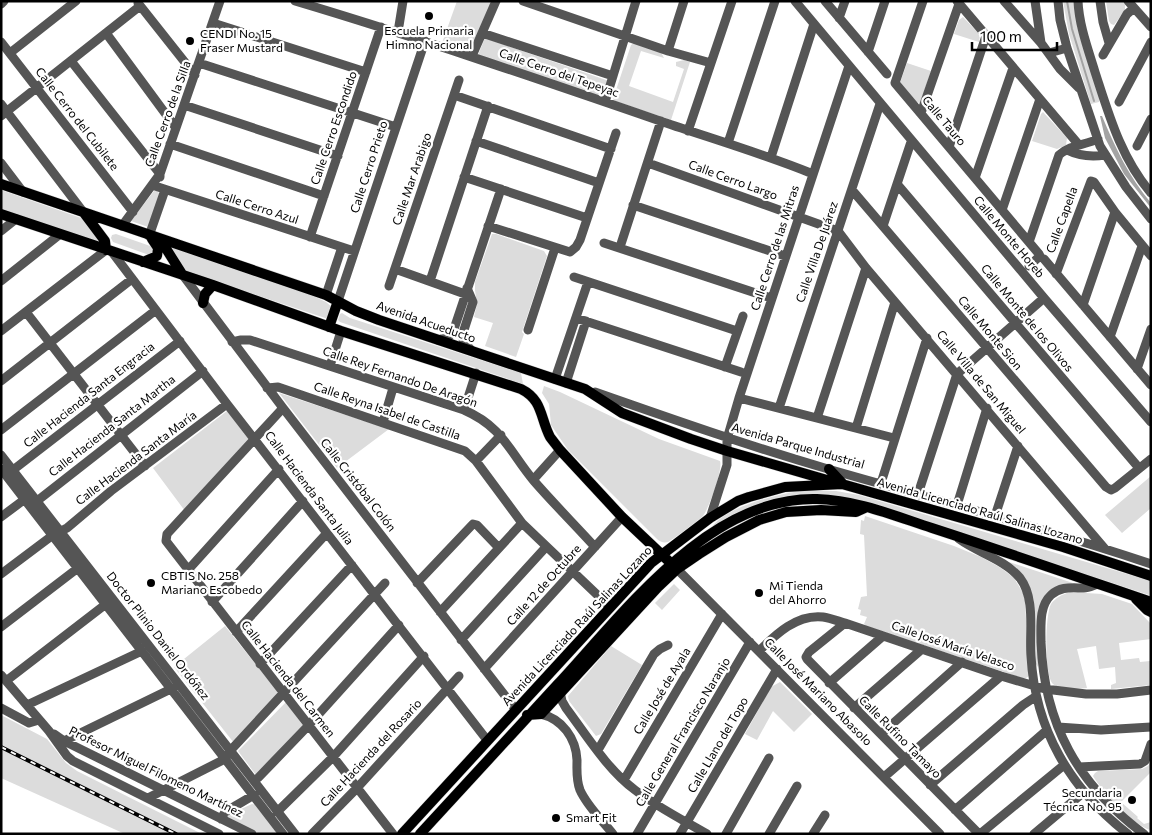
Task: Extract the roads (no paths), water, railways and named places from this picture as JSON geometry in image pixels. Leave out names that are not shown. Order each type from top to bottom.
[{"type":"main road","name":"Avenida Acueducto","points":[[1,184],[326,295],[356,311],[379,320],[527,370],[531,385]]},
{"type":"main road","points":[[84,213],[107,247]]},
{"type":"main road","name":"Avenida Acueducto","points":[[1,214],[59,234],[107,247],[143,262],[182,274],[329,327],[476,373],[531,385],[555,379],[585,389],[622,413],[727,452],[842,484]]},
{"type":"main road","points":[[107,247],[106,234],[122,226]]},
{"type":"main road","points":[[143,262],[155,258],[158,254],[156,245],[150,236]]},
{"type":"main road","points":[[160,239],[182,274]]},
{"type":"main road","points":[[202,303],[205,294],[213,285]]},
{"type":"main road","points":[[329,327],[338,301]]},
{"type":"main road","points":[[527,370],[551,438],[622,518],[674,566]]},
{"type":"main road","points":[[829,469],[842,484]]},
{"type":"main road","name":"Avenida Licenciado Raúl Salinas Lozano","points":[[402,834],[639,575],[661,554],[710,518],[738,501],[769,490],[801,485],[842,484],[1063,547],[1151,576]]},
{"type":"main road","points":[[518,707],[529,715],[541,714],[658,587],[687,551],[737,518],[760,509],[797,500],[833,500],[867,507],[1134,596],[1151,603],[1151,610],[1148,610],[1134,596]]},
{"type":"main road","points":[[420,834],[648,585],[674,566],[759,520],[786,512],[821,510],[856,512],[867,507]]},
{"type":"main road","points":[[687,551],[689,546],[705,533],[710,518]]},
{"type":"main road","points":[[487,760],[489,750],[517,718],[518,707]]},
{"type":"street","points":[[1,4],[4,1]]},
{"type":"street","points":[[10,53],[76,1]]},
{"type":"street","name":"Calle Cerro de la Silla","points":[[122,226],[160,174],[220,1]]},
{"type":"street","name":"Calle Cerro del Tepeyac","points":[[295,1],[472,56],[661,122],[771,157],[813,174]]},
{"type":"street","points":[[398,32],[403,1]]},
{"type":"street","points":[[472,56],[496,1]]},
{"type":"street","points":[[523,1],[668,51],[711,63]]},
{"type":"street","points":[[605,102],[627,36],[636,1]]},
{"type":"street","points":[[668,51],[684,1]]},
{"type":"street","points":[[688,131],[732,1]]},
{"type":"street","points":[[728,143],[775,1]]},
{"type":"street","name":"Calle Monte Horeb","points":[[795,1],[911,142],[1151,422]]},
{"type":"street","points":[[825,1],[887,74]]},
{"type":"street","points":[[839,18],[846,1]]},
{"type":"street","points":[[868,52],[885,1]]},
{"type":"street","name":"Calle Tauro","points":[[923,1],[895,81],[1040,255],[1028,266]]},
{"type":"street","points":[[1004,1],[1041,43],[1060,69],[1082,90]]},
{"type":"street","points":[[1035,1],[1041,43]]},
{"type":"street","points":[[1058,1],[1060,20],[1067,48],[1098,139],[1104,153],[1126,187],[1151,219]]},
{"type":"street","points":[[1078,1],[1083,31],[1106,106],[1128,160],[1151,193]]},
{"type":"street","points":[[1100,1],[1109,43]]},
{"type":"street","points":[[921,113],[958,3]]},
{"type":"street","points":[[958,3],[1080,145]]},
{"type":"street","points":[[84,213],[3,111],[37,88],[106,33],[138,4],[195,76]]},
{"type":"street","points":[[1103,55],[1131,5],[1151,27]]},
{"type":"street","points":[[213,23],[366,72]]},
{"type":"street","points":[[771,157],[814,24]]},
{"type":"street","name":"Calle Cerro Escondido","points":[[310,237],[381,27]]},
{"type":"street","points":[[106,33],[176,128]]},
{"type":"street","points":[[482,33],[613,76]]},
{"type":"street","points":[[949,147],[986,36]]},
{"type":"street","name":"Calle Cerro Prieto","points":[[338,301],[425,41]]},
{"type":"street","name":"Calle Cerro del Cubilete","points":[[1,42],[133,212]]},
{"type":"street","points":[[1119,102],[1151,42]]},
{"type":"street","points":[[1049,53],[1067,48]]},
{"type":"street","points":[[71,61],[160,174],[164,189],[150,236]]},
{"type":"street","points":[[199,63],[396,127]]},
{"type":"street","name":"Calle Cerro de las Mitras","points":[[710,518],[727,465],[727,439],[739,398],[849,66]]},
{"type":"street","points":[[975,178],[1013,68]]},
{"type":"street","name":"Calle Mar Arabigo","points":[[389,286],[459,80]]},
{"type":"street","points":[[454,95],[611,148]]},
{"type":"street","points":[[1002,210],[1040,99]]},
{"type":"street","name":"Calle Villa De Juárez","points":[[779,408],[880,104]]},
{"type":"street","points":[[184,106],[338,156]]},
{"type":"street","points":[[430,282],[488,106]]},
{"type":"street","points":[[1089,111],[1106,106]]},
{"type":"street","points":[[1137,146],[1151,119]]},
{"type":"street","points":[[620,247],[661,122]]},
{"type":"street","points":[[488,226],[570,252],[578,243],[616,134]]},
{"type":"street","points":[[1029,242],[1058,156],[1067,150],[1098,139]]},
{"type":"street","points":[[476,141],[599,183]]},
{"type":"street","points":[[883,226],[911,142]]},
{"type":"street","points":[[170,144],[324,196]]},
{"type":"street","points":[[1067,150],[1078,154],[1095,156],[1104,153]]},
{"type":"street","points":[[1,163],[24,192]]},
{"type":"street","name":"Calle Cerro Largo","points":[[648,163],[838,231]]},
{"type":"street","points":[[464,177],[587,218]]},
{"type":"street","name":"Calle Capella","points":[[1056,274],[1091,181],[1094,182],[1115,212],[1151,256]]},
{"type":"street","name":"Calle Monte de los Olivos","points":[[897,184],[1139,468]]},
{"type":"street","name":"Calle Cerro Azul","points":[[152,185],[354,251]]},
{"type":"street","points":[[438,340],[450,335],[455,324],[500,189]]},
{"type":"street","name":"Calle Monte Sion","points":[[852,190],[1106,487],[1111,490],[1115,488],[1139,468]]},
{"type":"street","points":[[633,205],[785,256]]},
{"type":"street","points":[[1083,305],[1115,212]]},
{"type":"street","points":[[1,231],[16,220]]},
{"type":"street","name":"Calle Villa de San Miguel","points":[[838,231],[866,268],[1105,549]]},
{"type":"street","points":[[1,281],[59,234]]},
{"type":"street","points":[[604,243],[771,298]]},
{"type":"street","points":[[1110,337],[1142,246]]},
{"type":"street","points":[[1,331],[107,247]]},
{"type":"street","name":"Calle Hacienda Santa Julia","points":[[107,247],[487,740]]},
{"type":"street","points":[[326,295],[342,247]]},
{"type":"street","points":[[528,330],[555,248]]},
{"type":"street","points":[[1044,259],[1151,384]]},
{"type":"street","points":[[817,418],[866,268]]},
{"type":"street","points":[[395,269],[430,282],[466,291],[473,302],[463,340],[472,351]]},
{"type":"street","name":"Calle Cristóbal Colón","points":[[182,274],[282,408],[461,640],[518,707]]},
{"type":"street","points":[[574,277],[737,331]]},
{"type":"street","points":[[1,381],[132,279]]},
{"type":"street","points":[[555,379],[588,282]]},
{"type":"street","points":[[918,494],[958,374],[1044,298]]},
{"type":"street","points":[[856,428],[895,302]]},
{"type":"street","points":[[1,430],[156,310]]},
{"type":"street","points":[[26,312],[72,374],[145,466]]},
{"type":"street","points":[[725,367],[743,316]]},
{"type":"street","points":[[576,318],[741,372]]},
{"type":"street","points":[[566,383],[586,321]]},
{"type":"street","points":[[455,324],[465,328]]},
{"type":"street","points":[[1137,369],[1151,329]]},
{"type":"street","points":[[330,366],[341,331]]},
{"type":"street","points":[[881,483],[927,338]]},
{"type":"street","name":"Calle Rey Fernando De Aragón","points":[[232,342],[250,340],[464,410],[479,417],[501,435],[533,480],[595,547]]},
{"type":"street","name":"Calle Hacienda Santa Engracia","points":[[13,470],[180,341]]},
{"type":"street","name":"Calle Hacienda Santa Martha","points":[[37,501],[203,372]]},
{"type":"street","points":[[464,410],[476,373]]},
{"type":"street","name":"Calle Reyna Isabel de Castilla","points":[[267,388],[278,387],[462,449],[476,461],[502,499],[522,523],[610,607]]},
{"type":"street","points":[[383,422],[393,388]]},
{"type":"street","name":"Avenida Parque Industrial","points":[[585,389],[727,439],[995,516],[1151,564]]},
{"type":"street","points":[[739,398],[894,438]]},
{"type":"street","name":"Calle Hacienda Santa María","points":[[1,574],[56,532],[67,528],[111,491],[227,404]]},
{"type":"street","points":[[255,438],[282,408]]},
{"type":"street","points":[[957,505],[987,408]]},
{"type":"street","points":[[476,461],[501,435]]},
{"type":"street","name":"Calle Hacienda del Carmen","points":[[255,438],[167,534],[167,544],[393,834]]},
{"type":"street","points":[[995,516],[1018,446]]},
{"type":"street","points":[[533,480],[560,450]]},
{"type":"street","name":"Doctor Plinio Daniel Ordóñez","points":[[1,455],[37,501],[78,568],[142,651],[176,686]]},
{"type":"street","points":[[1139,468],[1151,459]]},
{"type":"street","name":"Doctor Plinio Daniel Ordóñez","points":[[1,469],[25,499],[56,532],[228,755],[295,834]]},
{"type":"street","points":[[188,570],[279,469]]},
{"type":"street","points":[[1,517],[25,499]]},
{"type":"street","points":[[212,602],[302,501]]},
{"type":"street","name":"Calle 12 de Octubre","points":[[484,669],[622,518]]},
{"type":"street","points":[[440,612],[522,523]]},
{"type":"street","points":[[417,583],[473,524],[477,525],[499,548]]},
{"type":"street","points":[[236,632],[327,533]]},
{"type":"street","points":[[955,535],[969,546],[1011,569],[1020,578],[1029,598],[1031,657],[1035,697],[1046,731],[1064,765],[1084,792],[1102,812],[1128,834]]},
{"type":"street","points":[[461,640],[546,547]]},
{"type":"street","points":[[260,664],[352,565]]},
{"type":"street","name":"Calle José Mariano Abasolo","points":[[674,566],[940,834]]},
{"type":"street","points":[[1,627],[78,568]]},
{"type":"street","points":[[148,798],[228,755],[385,583]]},
{"type":"street","points":[[1098,584],[1086,588],[1061,588],[1046,600],[1042,612],[1041,632],[1045,689],[1049,706],[1058,727],[1079,767],[1106,802],[1144,834]]},
{"type":"street","points":[[106,604],[4,678],[62,744],[73,761],[220,834]]},
{"type":"street","name":"Calle José de Ayala","points":[[624,780],[722,614]]},
{"type":"street","name":"Calle José María Velasco","points":[[759,651],[783,630],[803,619],[822,617],[1045,689],[1086,694],[1117,694],[1151,690]]},
{"type":"street","name":"Calle Rufino Tamayo","points":[[845,623],[809,652],[806,657],[809,662],[980,834]]},
{"type":"street","points":[[258,778],[308,726],[399,625]]},
{"type":"street","points":[[829,683],[883,636]]},
{"type":"street","name":"Calle General Francisco Naranjo","points":[[637,834],[750,642]]},
{"type":"street","points":[[598,750],[654,654],[660,648],[668,645]]},
{"type":"street","points":[[854,708],[922,649]]},
{"type":"street","points":[[27,705],[142,651]]},
{"type":"street","points":[[277,812],[333,757],[424,656]]},
{"type":"street","points":[[881,734],[962,662]]},
{"type":"street","name":"Calle Llano del Topo","points":[[680,834],[777,668]]},
{"type":"street","name":"Calle Hacienda del Rosario","points":[[312,834],[357,788],[459,676]]},
{"type":"street","points":[[884,777],[1001,676]]},
{"type":"street","points":[[62,744],[176,686]]},
{"type":"street","points":[[560,692],[563,705],[624,780],[635,790],[707,834]]},
{"type":"street","points":[[930,785],[1035,697]]},
{"type":"street","points":[[1,708],[29,723],[39,720]]},
{"type":"street","points":[[541,714],[558,721],[570,736],[576,750],[577,780],[581,792],[613,834]]},
{"type":"street","points":[[1058,727],[1101,730],[1151,727]]},
{"type":"street","points":[[955,810],[1046,731]]},
{"type":"street","points":[[576,750],[590,740]]},
{"type":"street","name":"Profesor Miguel Filomeno Martínez","points":[[62,744],[164,789],[252,834]]},
{"type":"street","points":[[1079,767],[1140,764],[1144,761],[1151,744]]},
{"type":"street","name":"Doctor Plinio Daniel Ordóñez","points":[[228,755],[254,795],[283,834]]},
{"type":"street","points":[[726,834],[769,758]]},
{"type":"street","points":[[980,834],[1064,765]]},
{"type":"street","points":[[769,834],[797,786]]},
{"type":"street","points":[[1034,834],[1084,792]]},
{"type":"street","points":[[221,819],[225,812],[254,795]]},
{"type":"street","points":[[813,834],[825,815]]},
{"type":"waterway","points":[[1067,1],[1072,29],[1094,101]]},
{"type":"railway","points":[[1,747],[176,834]]},
{"type":"place","name":"Escuela Primaria Himno Nacional","points":[[429,16]]},
{"type":"place","name":"CENDI No. 15 Fraser Mustard","points":[[190,41]]},
{"type":"place","name":"CBTIS No. 258 Mariano Escobedo","points":[[151,583]]},
{"type":"place","name":"Mi Tienda del Ahorro","points":[[759,593]]},
{"type":"place","name":"Secundaria Técnica No. 95","points":[[1132,800]]},
{"type":"place","name":"Smart Fit","points":[[556,818]]}]
